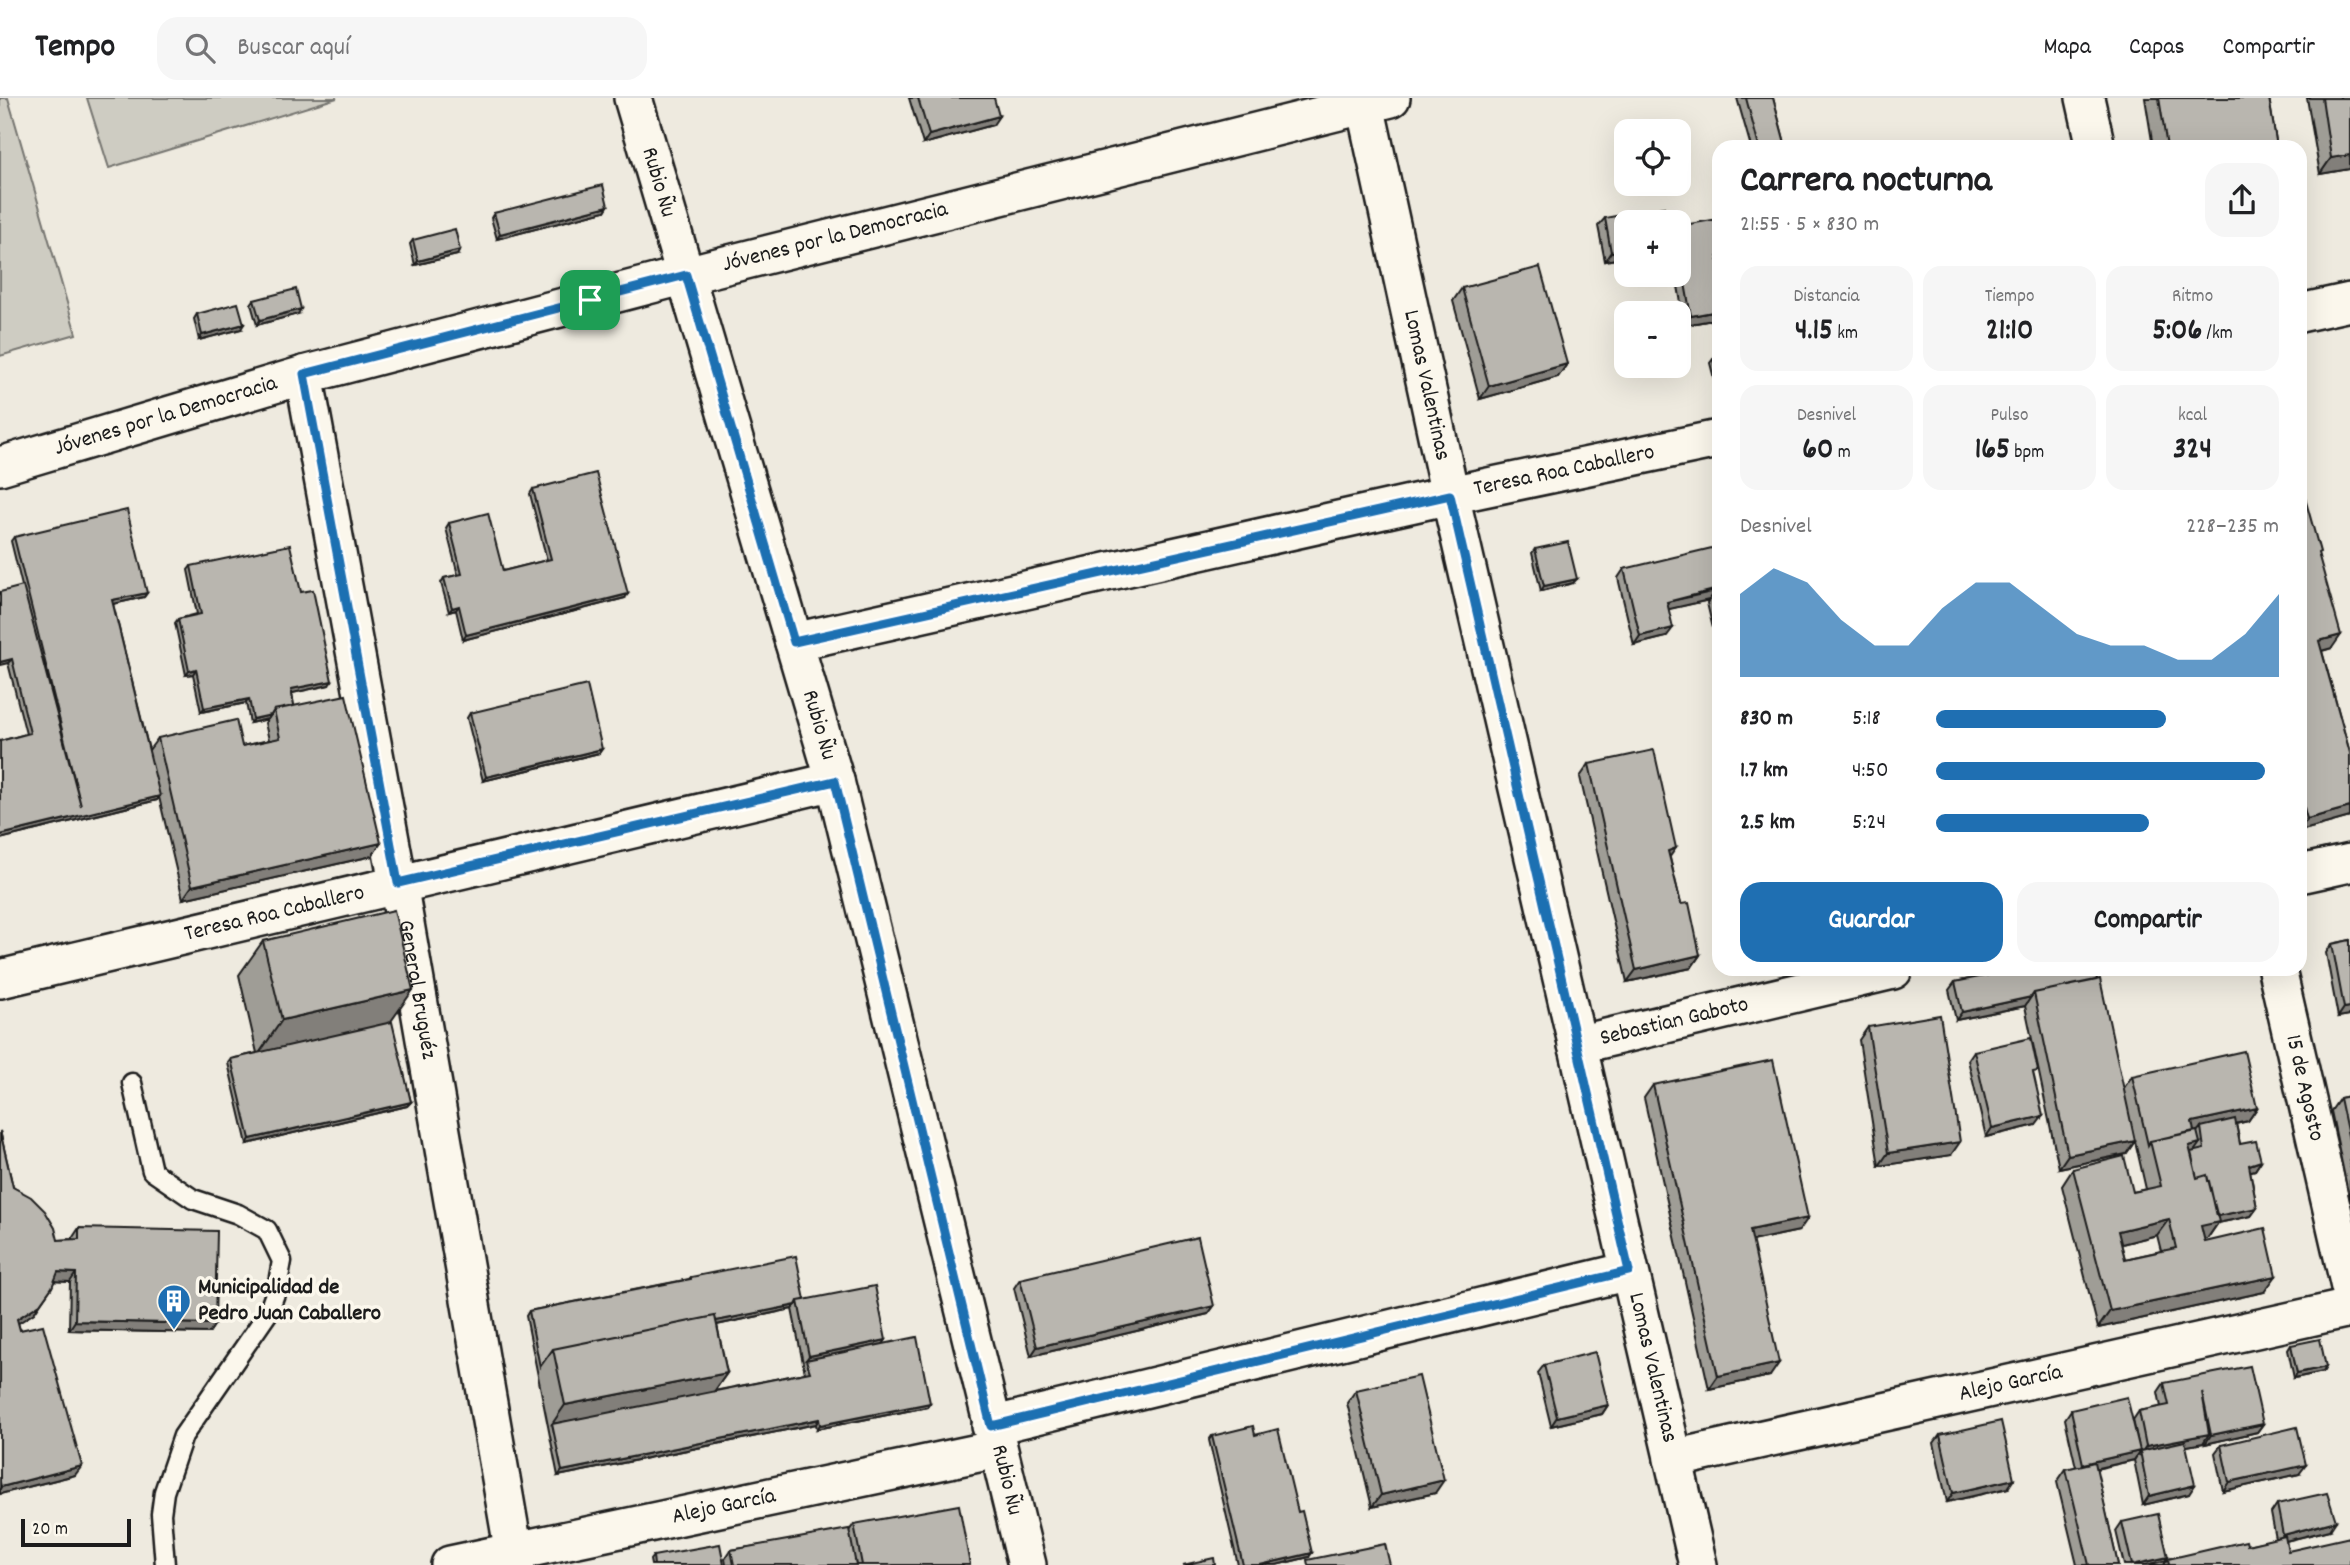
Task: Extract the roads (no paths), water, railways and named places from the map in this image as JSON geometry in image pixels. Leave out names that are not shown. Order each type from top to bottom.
[{"type":"street","name":"Rubio Ñu","points":[[633,98],[835,781],[1027,1565]]},
{"type":"street","points":[[2085,98],[2094,140]]},
{"type":"street","name":"Jóvenes por la Democracia","points":[[0,466],[304,374],[1317,107],[1378,101]]},
{"type":"street","name":"Lomas Valentinas","points":[[1378,101],[1450,495],[1698,1565]]},
{"type":"street","points":[[2307,311],[2350,302]]},
{"type":"street","name":"General Bruguéz","points":[[304,374],[398,883],[515,1559]]},
{"type":"street","name":"Teresa Roa Caballero","points":[[794,642],[1450,495],[1712,440]]},
{"type":"street","name":"Teresa Roa Caballero","points":[[0,978],[835,781]]},
{"type":"street","points":[[2307,872],[2350,863]]},
{"type":"street","name":"Sebastian Gaboto","points":[[1577,1045],[1868,976]]},
{"type":"street","name":"15 de Agosto","points":[[2278,976],[2350,1287]]},
{"type":"street","name":"Alejo García","points":[[450,1565],[515,1559],[1629,1271]]},
{"type":"street","name":"Alejo García","points":[[1673,1459],[2350,1308]]},
{"type":"lane","points":[[132,1083],[152,1171],[193,1199],[238,1214],[267,1230],[282,1261],[277,1288],[268,1313],[183,1436],[164,1492],[161,1514],[164,1565]]},
{"type":"place","name":"Municipalidad de Pedro Juan Caballero","points":[[174,1331]]}]
